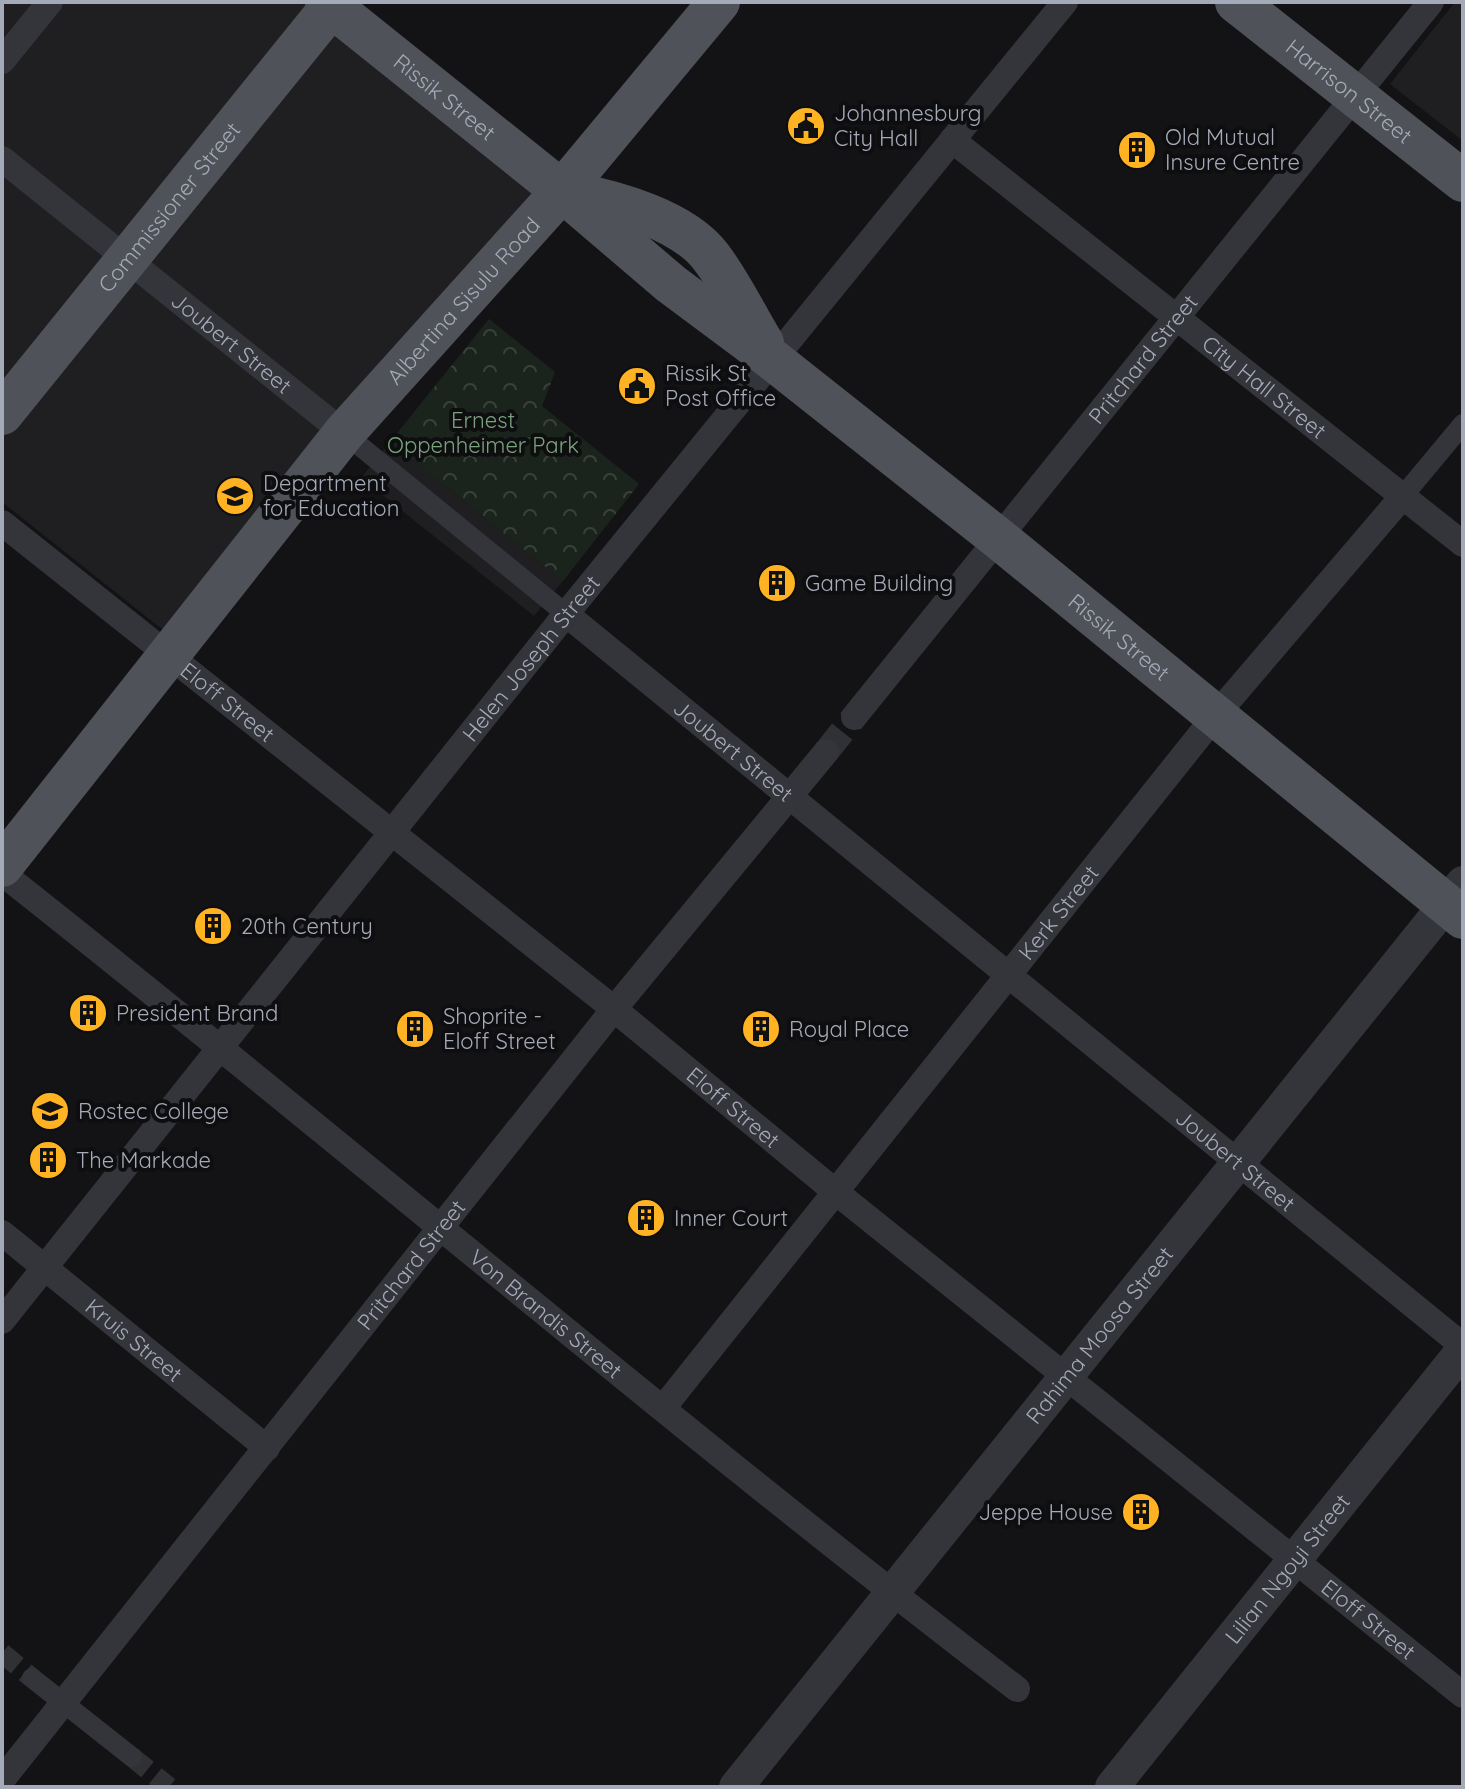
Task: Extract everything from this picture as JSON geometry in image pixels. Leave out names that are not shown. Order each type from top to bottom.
[{"type":"main road","name":"Albertina Sisulu Road","points":[[2,866],[344,433],[562,191],[719,2]]},
{"type":"main road","name":"Harrison Street","points":[[1236,2],[1463,181]]},
{"type":"main road","name":"Rissik Street","points":[[331,3],[671,284],[773,360],[1216,715],[1457,902]]},
{"type":"main road","name":"Commissioner Street","points":[[2,414],[331,3]]},
{"type":"street","points":[[2,61],[50,2]]},
{"type":"street","name":"Helen Joseph Street","points":[[2,1321],[566,614],[1065,2]]},
{"type":"street","name":"Pritchard Street","points":[[854,717],[1431,2]]},
{"type":"street","name":"City Hall Street","points":[[952,140],[1463,544]]},
{"type":"street","name":"Joubert Street","points":[[2,159],[127,257],[1011,975],[1463,1348]]},
{"type":"street","name":"Kerk Street","points":[[663,1408],[1216,715],[1463,424]]},
{"type":"street","name":"Eloff Street","points":[[2,523],[614,1009],[837,1193],[1463,1695]]},
{"type":"street","name":"Pritchard Street","points":[[2,1780],[614,1009],[826,752]]},
{"type":"street","name":"Von Brandis Street","points":[[2,873],[222,1047],[891,1593],[1017,1689]]},
{"type":"street","name":"Rahima Moosa Street","points":[[736,1787],[1238,1162],[1457,902]]},
{"type":"street","name":"Kruis Street","points":[[2,1233],[267,1448]]},
{"type":"street","name":"Lilian Ngoyi Street","points":[[1112,1787],[1463,1348]]},
{"type":"street","points":[[32,1678],[132,1757]]},
{"type":"shaded area","points":[[2,2],[352,2],[564,171],[182,645],[2,502]]},
{"type":"shaded area","points":[[1455,2],[1463,2],[1463,141],[1390,84]]},
{"type":"shaded area","points":[[390,442],[563,581],[534,616],[361,478]]},
{"type":"green space","name":"Ernest Oppenheimer Park","points":[[489,319],[555,372],[542,406],[639,484],[563,581],[390,442]]},
{"type":"tunnel","points":[[826,752],[854,717]]},
{"type":"tunnel","points":[[2,1653],[32,1678]]},
{"type":"tunnel","points":[[132,1757],[169,1787]]},
{"type":"place","name":"Johannesburg City Hall","points":[[806,126]]},
{"type":"place","name":"Old Mutual Insure Centre","points":[[1137,150]]},
{"type":"place","name":"Rissik St Post Office","points":[[637,386]]},
{"type":"place","name":"Department for Education","points":[[235,496]]},
{"type":"place","name":"Game Building","points":[[777,583]]},
{"type":"place","name":"20th Century","points":[[213,926]]},
{"type":"place","name":"President Brand","points":[[88,1013]]},
{"type":"place","name":"Shoprite - Eloff Street","points":[[415,1029]]},
{"type":"place","name":"Royal Place","points":[[761,1029]]},
{"type":"place","name":"Rostec College","points":[[50,1111]]},
{"type":"place","name":"The Markade","points":[[48,1160]]},
{"type":"place","name":"Inner Court","points":[[646,1218]]},
{"type":"place","name":"Jeppe House","points":[[1141,1512]]}]
